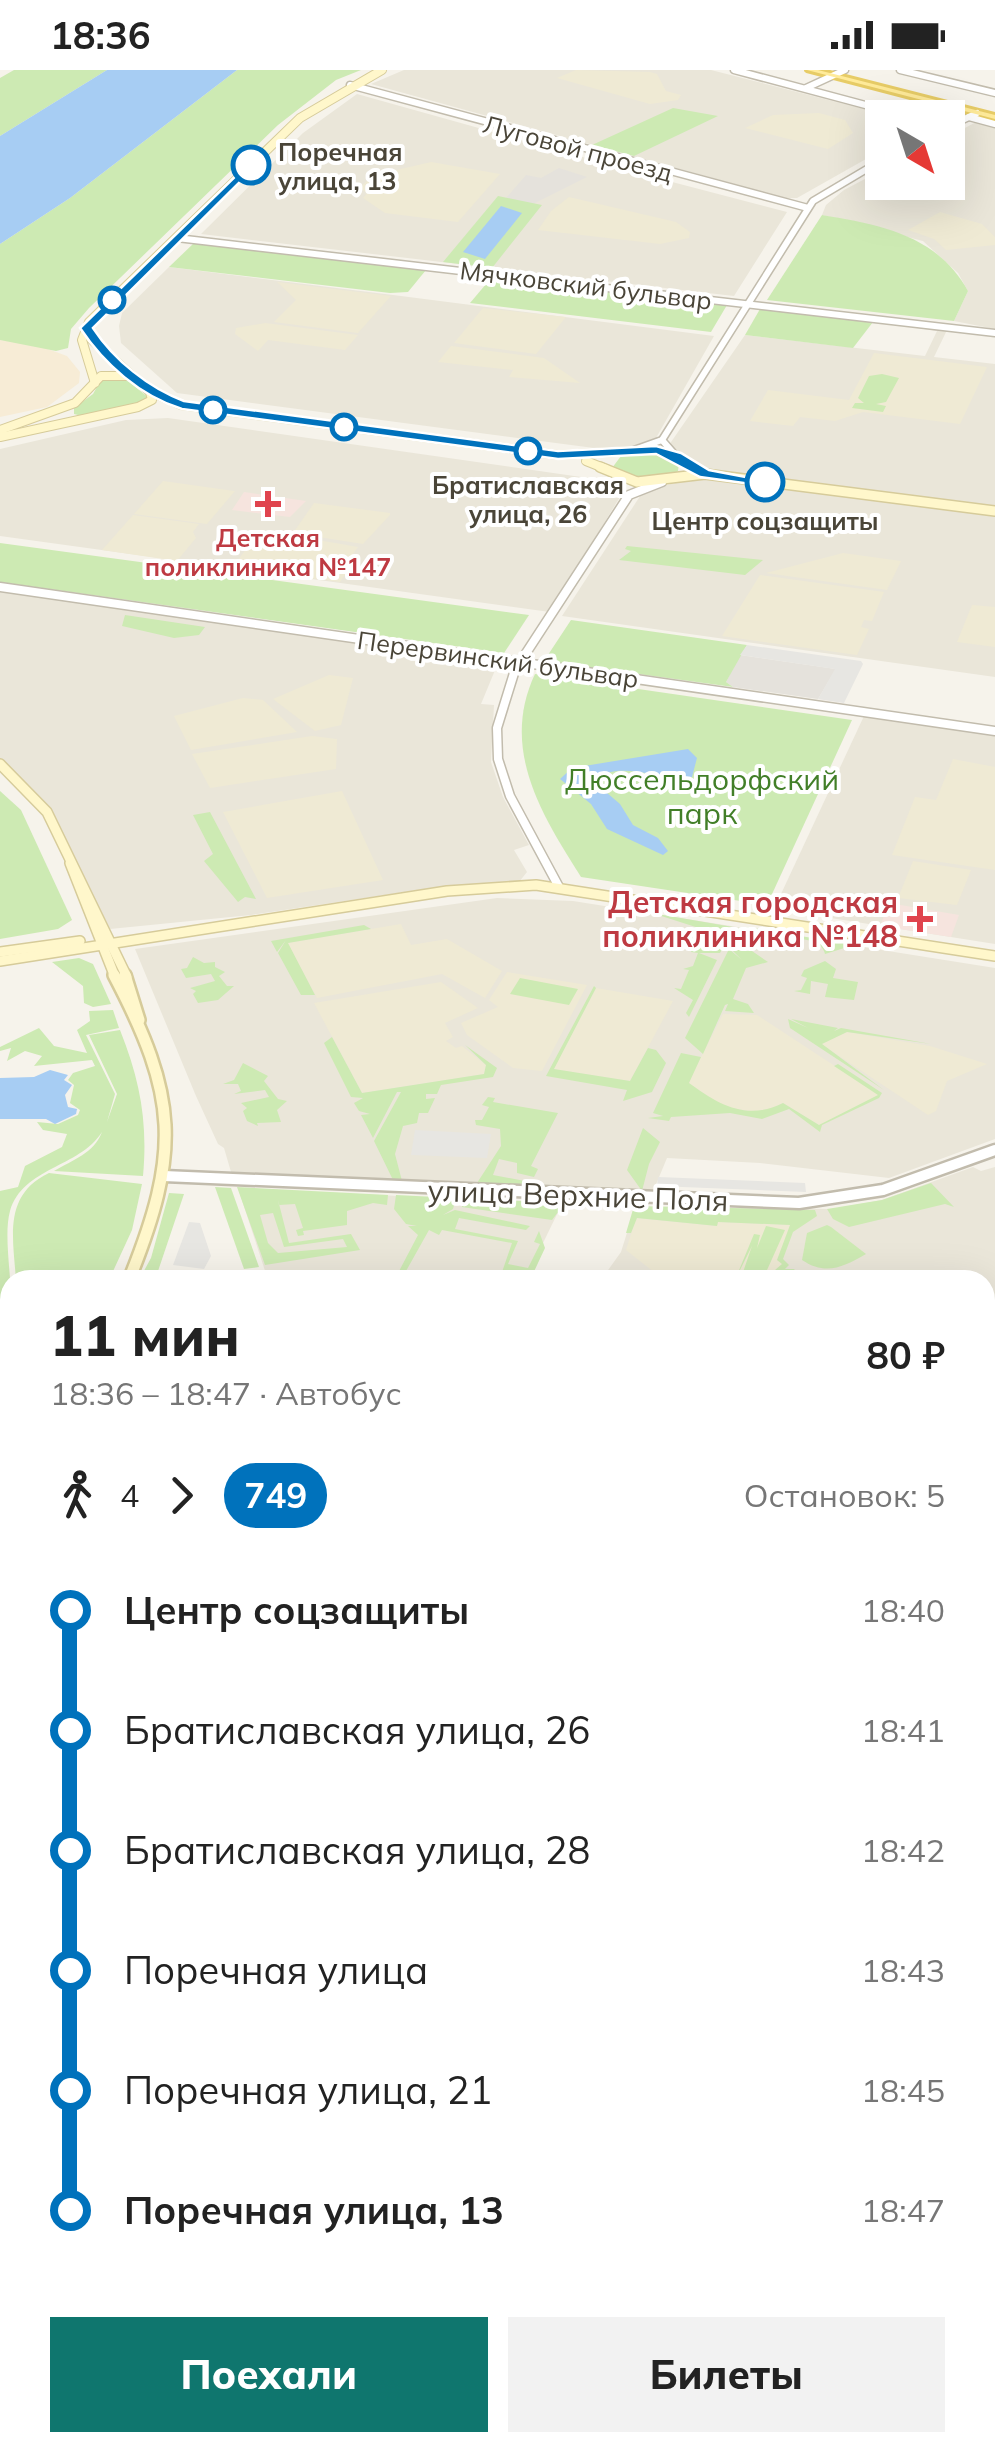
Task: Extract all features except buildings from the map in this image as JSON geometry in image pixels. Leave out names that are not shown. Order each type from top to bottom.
[{"type":"main road","points":[[95,383],[95,372],[82,342],[86,328],[300,118],[350,85],[382,70]]},
{"type":"main road","points":[[810,70],[836,72],[995,118]]},
{"type":"main road","points":[[836,72],[972,115],[995,118]]},
{"type":"main road","points":[[86,328],[89,338],[148,391],[182,405]]},
{"type":"main road","points":[[98,416],[71,416],[68,411],[95,383],[111,373],[132,377]]},
{"type":"main road","points":[[127,410],[150,402],[148,391]]},
{"type":"main road","points":[[0,433],[75,403]]},
{"type":"main road","points":[[0,433],[127,410],[182,405],[558,455],[616,455],[633,450],[676,456],[705,474]]},
{"type":"main road","points":[[558,455],[637,482],[705,474],[995,511]]},
{"type":"main road","points":[[611,471],[616,455]]},
{"type":"main road","points":[[676,477],[684,463]]},
{"type":"main road","points":[[0,764],[40,801],[106,946],[130,986],[139,1024],[157,1065],[168,1139],[164,1176],[132,1270]]},
{"type":"main road","points":[[0,952],[106,946],[135,936],[446,891],[558,887],[995,956]]},
{"type":"main road","points":[[97,924],[112,932],[135,936]]},
{"type":"main road","points":[[76,945],[97,924]]},
{"type":"main road","points":[[0,962],[76,945],[106,946],[135,936]]},
{"type":"street","points":[[734,70],[865,105]]},
{"type":"street","points":[[900,70],[995,94]]},
{"type":"street","points":[[806,89],[836,72]]},
{"type":"street","name":"Луговой проезд","points":[[350,85],[808,208]]},
{"type":"street","points":[[965,118],[972,115]]},
{"type":"street","points":[[633,450],[662,440],[808,208],[830,188],[865,169]]},
{"type":"street","name":"Мячковский бульвар","points":[[177,238],[995,334]]},
{"type":"street","points":[[662,440],[676,456]]},
{"type":"street","points":[[611,471],[630,495]]},
{"type":"street","points":[[558,887],[510,796],[498,759],[500,712],[520,663],[630,495],[664,481]]},
{"type":"street","name":"Перервинский бульвар","points":[[0,588],[995,732]]},
{"type":"street","name":"улица Верхние Поля","points":[[164,1176],[799,1203],[882,1190],[992,1152]]},
{"type":"shaded area","points":[[404,70],[711,70],[865,109],[865,160],[797,198],[786,198],[371,84]]},
{"type":"shaded area","points":[[576,70],[650,72],[657,74],[666,91],[681,95],[678,100],[650,104],[557,78]]},
{"type":"shaded area","points":[[357,94],[787,212],[734,296],[201,234],[303,133]]},
{"type":"shaded area","points":[[819,113],[845,120],[853,133],[828,149],[745,128],[773,115]]},
{"type":"shaded area","points":[[978,121],[995,126],[995,329],[954,321],[968,291],[958,273],[923,241],[822,215],[826,205],[865,179],[865,200],[965,200],[965,128]]},
{"type":"shaded area","points":[[431,162],[500,174],[458,222],[385,213],[363,198],[367,193],[360,188],[371,176]]},
{"type":"shaded area","points":[[559,168],[587,177],[533,204],[506,198],[526,175],[541,178]]},
{"type":"shaded area","points":[[569,197],[676,222],[690,232],[689,238],[660,244],[538,230],[551,211]]},
{"type":"shaded area","points":[[940,212],[982,224],[995,237],[995,245],[946,250],[934,239],[908,230]]},
{"type":"shaded area","points":[[169,267],[714,336],[656,438],[617,451],[177,393],[121,343],[119,326],[122,313]]},
{"type":"shaded area","points":[[277,282],[391,296],[358,333],[274,322],[296,300]]},
{"type":"shaded area","points":[[483,308],[566,317],[536,354],[454,343]]},
{"type":"shaded area","points":[[874,321],[947,330],[934,357],[995,364],[995,507],[706,470],[669,445],[745,335],[925,356],[937,331]]},
{"type":"shaded area","points":[[265,323],[358,335],[345,350],[268,340],[258,351],[235,334],[236,328]]},
{"type":"shaded area","points":[[0,340],[34,344],[67,356],[80,372],[79,383],[47,407],[0,417]]},
{"type":"shaded area","points":[[451,346],[544,358],[580,383],[509,377],[513,370],[438,362]]},
{"type":"shaded area","points":[[874,353],[987,367],[960,424],[863,412],[835,421],[800,417],[793,426],[750,421],[768,390],[849,400]]},
{"type":"shaded area","points":[[168,418],[616,482],[623,492],[550,612],[0,536],[0,449],[126,420]]},
{"type":"shaded area","points":[[698,478],[995,515],[995,677],[562,616],[644,490]]},
{"type":"shaded area","points":[[163,481],[235,491],[207,524],[134,514]]},
{"type":"shaded area","name":"Детская поликлиника №147","points":[[244,492],[306,501],[290,517],[232,510]]},
{"type":"shaded area","points":[[314,503],[390,515],[363,544],[293,533]]},
{"type":"shaded area","points":[[133,515],[199,524],[193,532],[196,538],[177,561],[102,550]]},
{"type":"shaded area","points":[[289,535],[358,547],[352,555],[355,560],[340,582],[232,568],[249,545]]},
{"type":"shaded area","points":[[843,553],[901,561],[887,590],[766,573]]},
{"type":"shaded area","points":[[760,575],[884,592],[872,621],[864,620],[861,627],[869,629],[857,655],[722,636]]},
{"type":"shaded area","points":[[0,591],[498,663],[481,704],[494,705],[491,762],[503,797],[529,845],[514,850],[527,872],[519,882],[445,886],[251,915],[110,929],[51,809],[0,760]]},
{"type":"shaded area","points":[[972,605],[995,607],[995,647],[957,642]]},
{"type":"shaded area","points":[[747,645],[863,664],[844,703],[818,699],[835,669],[740,655]]},
{"type":"shaded area","points":[[740,655],[836,669],[818,699],[733,687],[726,682]]},
{"type":"shaded area","points":[[329,675],[353,678],[341,725],[315,731],[273,699]]},
{"type":"shaded area","points":[[243,698],[263,700],[297,732],[191,750],[174,716]]},
{"type":"shaded area","points":[[864,716],[995,735],[995,944],[774,909]]},
{"type":"shaded area","points":[[312,736],[337,739],[336,769],[210,788],[192,754]]},
{"type":"shaded area","points":[[953,759],[995,767],[995,870],[892,855],[915,797],[936,800]]},
{"type":"shaded area","points":[[342,791],[383,880],[267,898],[223,812]]},
{"type":"shaded area","points":[[913,861],[971,870],[957,905],[898,898]]},
{"type":"shaded area","points":[[497,898],[573,901],[995,968],[995,1139],[889,1178],[760,1163],[667,1158],[652,1194],[231,1172],[224,1148],[218,1144],[196,1096],[135,949]]},
{"type":"shaded area","name":"Детская городская поликлиника №148","points":[[889,903],[959,915],[951,937],[880,926]]},
{"type":"shaded area","points":[[401,924],[411,945],[447,939],[502,971],[485,998],[442,974],[317,998],[287,943]]},
{"type":"shaded area","points":[[507,972],[587,985],[542,1071],[513,1068],[467,1035],[461,1023],[498,1007],[489,1000]]},
{"type":"shaded area","points":[[441,982],[478,1008],[445,1023],[453,1037],[446,1041],[456,1048],[462,1046],[486,1065],[484,1074],[362,1093],[314,1003]]},
{"type":"shaded area","points":[[596,988],[673,1001],[630,1081],[553,1069]]},
{"type":"shaded area","points":[[723,1014],[757,1015],[879,1095],[819,1125],[783,1103],[763,1113],[724,1107],[688,1083]]},
{"type":"shaded area","points":[[847,1032],[930,1046],[987,1064],[947,1081],[936,1111],[928,1115],[821,1044]]},
{"type":"shaded area","points":[[415,1130],[491,1134],[487,1158],[411,1155]]},
{"type":"shaded area","points":[[973,1167],[981,1171],[995,1167],[995,1270],[608,1270],[621,1252],[635,1207],[832,1209],[882,1200]]},
{"type":"shaded area","points":[[658,1177],[805,1183],[806,1192],[657,1186]]},
{"type":"shaded area","points":[[238,1188],[562,1204],[530,1270],[265,1270]]},
{"type":"shaded area","points":[[636,1218],[717,1226],[718,1222],[791,1225],[777,1260],[783,1263],[783,1270],[651,1270],[626,1250]]},
{"type":"shaded area","points":[[189,1222],[200,1223],[211,1256],[204,1269],[173,1265]]},
{"type":"green space","points":[[14,70],[107,70],[0,136],[0,78]]},
{"type":"green space","points":[[237,70],[361,70],[336,80],[278,125],[89,308],[71,329],[68,348],[56,351],[0,340],[0,244],[70,198]]},
{"type":"green space","points":[[673,108],[718,116],[634,156],[592,145]]},
{"type":"green space","points":[[498,196],[542,205],[492,268],[443,262]]},
{"type":"green space","points":[[822,215],[886,229],[924,245],[940,257],[968,291],[954,321],[767,300]]},
{"type":"green space","points":[[194,243],[426,270],[408,292],[390,293],[169,267]]},
{"type":"green space","points":[[492,277],[727,305],[711,332],[470,303]]},
{"type":"green space","points":[[760,309],[873,322],[853,348],[745,335]]},
{"type":"green space","points":[[122,376],[149,398],[147,401],[82,416],[74,414],[74,408],[93,394],[102,378]]},
{"type":"green space","points":[[869,376],[899,378],[886,402],[876,404],[886,406],[883,412],[852,408],[855,403],[864,403],[858,398]]},
{"type":"green space","points":[[656,452],[679,463],[678,471],[654,479],[612,468],[621,456]]},
{"type":"green space","points":[[0,543],[529,615],[504,653],[0,582]]},
{"type":"green space","points":[[627,546],[763,560],[745,575],[619,560],[631,551],[625,549]]},
{"type":"green space","points":[[125,615],[205,627],[199,635],[174,638],[122,626]]},
{"type":"green space","points":[[571,620],[747,645],[726,682],[733,687],[544,661]]},
{"type":"green space","name":"Дюссельдорфский парк","points":[[535,674],[852,720],[767,905],[581,877],[540,805],[524,754],[525,701]]},
{"type":"green space","points":[[0,791],[21,810],[72,920],[58,929],[0,939]]},
{"type":"green space","points":[[210,812],[256,899],[245,897],[238,902],[204,861],[213,854],[193,815]]},
{"type":"green space","points":[[652,913],[733,927],[723,946],[715,949],[723,948],[720,953],[699,953],[717,960],[689,1017],[686,1013],[693,1000],[674,988],[681,989],[689,970],[683,969],[693,966],[698,953],[691,952],[694,944],[700,945],[705,930]]},
{"type":"green space","points":[[364,925],[371,929],[288,943],[315,995],[301,995],[278,953],[286,940],[277,952],[271,941]]},
{"type":"green space","points":[[738,928],[854,945],[825,954],[815,942],[806,940],[754,940],[752,951],[768,962],[746,968],[733,999],[748,1004],[754,1013],[725,1011],[728,1004],[725,1005],[703,1054],[685,1038],[729,949],[742,960],[729,947]]},
{"type":"green space","points":[[193,957],[204,963],[215,962],[215,967],[225,972],[219,976],[227,986],[234,986],[218,1000],[198,1003],[193,994],[196,991],[190,988],[215,981],[211,974],[186,978],[181,969],[187,968]]},
{"type":"green space","points":[[79,958],[93,964],[111,1004],[93,1007],[84,1003],[83,986],[52,962]]},
{"type":"green space","points":[[825,961],[836,969],[833,978],[858,982],[854,1000],[825,997],[828,984],[811,981],[810,994],[794,991],[801,990],[807,978],[801,976],[804,970]]},
{"type":"green space","points":[[520,978],[578,989],[569,1005],[510,994]]},
{"type":"green space","points":[[594,986],[554,1069],[630,1081],[648,1048],[656,1050],[666,1063],[652,1092],[623,1101],[627,1090],[546,1076]]},
{"type":"green space","points":[[113,1010],[119,1028],[86,1035],[115,1094],[107,1122],[117,1094],[89,1035],[120,1030],[133,1066],[141,1102],[143,1176],[54,1171],[88,1151],[102,1132],[92,1144],[39,1176],[17,1196],[8,1226],[9,1270],[0,1270],[0,1191],[18,1187],[25,1166],[62,1147],[67,1134],[43,1130],[37,1122],[58,1124],[78,1115],[80,1110],[70,1103],[74,1085],[68,1080],[73,1073],[95,1066],[92,1060],[34,1066],[42,1056],[25,1051],[7,1061],[11,1048],[0,1051],[0,1047],[39,1028],[54,1046],[87,1053],[77,1030],[90,1021],[89,1011]]},
{"type":"green space","points":[[788,1019],[808,1028],[791,1019],[838,1028],[834,1031],[841,1028],[931,1044],[847,1032],[822,1044],[884,1090],[790,1028]]},
{"type":"green space","points":[[332,1037],[362,1093],[484,1074],[486,1065],[465,1045],[497,1068],[493,1077],[441,1085],[437,1094],[426,1094],[426,1099],[435,1098],[428,1113],[419,1113],[417,1123],[403,1126],[395,1154],[402,1181],[393,1180],[374,1141],[401,1092],[397,1092],[373,1138],[361,1115],[370,1114],[359,1111],[354,1103],[363,1098],[351,1097],[324,1043]]},
{"type":"green space","points":[[681,1053],[701,1057],[689,1083],[722,1104],[757,1111],[783,1103],[819,1125],[878,1095],[834,1066],[838,1064],[882,1093],[822,1125],[820,1132],[789,1109],[762,1119],[730,1113],[671,1117],[669,1121],[648,1118],[663,1116],[653,1113]]},
{"type":"green space","points":[[243,1063],[268,1076],[264,1081],[278,1099],[287,1101],[277,1110],[281,1122],[257,1123],[258,1126],[247,1121],[243,1111],[247,1108],[241,1103],[269,1097],[265,1090],[234,1094],[241,1091],[238,1084],[223,1084],[234,1080]]},
{"type":"green space","points":[[488,1097],[495,1098],[493,1102],[558,1113],[531,1166],[538,1169],[534,1177],[517,1173],[517,1163],[499,1159],[493,1175],[530,1182],[530,1186],[477,1183],[501,1146],[500,1129],[476,1125],[475,1120],[482,1120],[489,1107],[482,1105]]},
{"type":"green space","points":[[643,1128],[660,1142],[642,1191],[627,1170]]},
{"type":"green space","points":[[49,1173],[142,1184],[132,1230],[114,1270],[15,1270],[14,1219],[24,1193]]},
{"type":"green space","points":[[931,1183],[954,1207],[945,1204],[849,1227],[833,1219],[827,1209],[882,1200]]},
{"type":"green space","points":[[215,1187],[231,1188],[259,1267],[244,1269]]},
{"type":"green space","points":[[237,1187],[388,1195],[387,1205],[373,1203],[347,1211],[347,1225],[303,1231],[304,1235],[298,1236],[296,1230],[303,1228],[295,1204],[279,1205],[289,1243],[351,1234],[360,1250],[265,1265]],"holes":[[[273,1213],[284,1247],[343,1239],[347,1247],[278,1253],[268,1243],[260,1215]]]},
{"type":"green space","points":[[169,1193],[184,1194],[158,1270],[144,1270]]},
{"type":"green space","points":[[396,1195],[456,1198],[453,1209],[443,1215],[455,1210],[530,1226],[526,1230],[459,1218],[455,1229],[518,1241],[508,1264],[528,1268],[540,1244],[534,1242],[539,1231],[545,1248],[535,1270],[503,1270],[512,1243],[442,1230],[439,1235],[429,1230],[407,1270],[400,1270],[418,1235],[408,1226],[417,1226],[406,1224],[394,1209]]},
{"type":"green space","points":[[463,1198],[565,1203],[552,1220],[462,1207]]},
{"type":"green space","points":[[634,1206],[815,1210],[817,1216],[793,1232],[783,1259],[789,1265],[785,1269],[795,1270],[775,1270],[782,1264],[777,1260],[790,1225],[718,1222],[717,1226],[637,1218],[631,1233],[626,1233]]},
{"type":"green space","points":[[827,1225],[866,1254],[827,1269],[802,1260],[807,1233]]},
{"type":"green space","points":[[766,1226],[785,1230],[767,1270],[744,1270],[752,1246],[739,1270],[754,1234],[760,1235],[757,1248]]},
{"type":"water","points":[[107,70],[237,70],[70,198],[0,244],[0,136]]},
{"type":"water","points":[[501,206],[522,213],[485,259],[463,252]]},
{"type":"water","points":[[688,749],[697,758],[692,777],[615,771],[593,781],[620,804],[633,825],[658,838],[668,851],[663,855],[607,829],[591,804],[560,779],[572,768]]},
{"type":"water","points":[[50,1070],[68,1075],[64,1080],[72,1085],[65,1095],[68,1107],[77,1109],[76,1114],[55,1124],[46,1119],[0,1119],[0,1078],[34,1077]]},
{"type":"bus line","name":"749","points":[[251,165],[86,328],[86,334],[99,348],[154,395],[182,405],[558,455],[601,456],[656,450],[676,456],[705,474],[765,482]]},
{"type":"place","name":"Поречная улица, 13","points":[[251,165]]},
{"type":"place","name":"Братиславская улица, 26","points":[[528,451]]},
{"type":"place","name":"Центр соцзащиты","points":[[765,482]]},
{"type":"place","name":"Детская поликлиника №147","points":[[268,504]]},
{"type":"place","name":"Детская городская поликлиника №148","points":[[920,919]]}]
